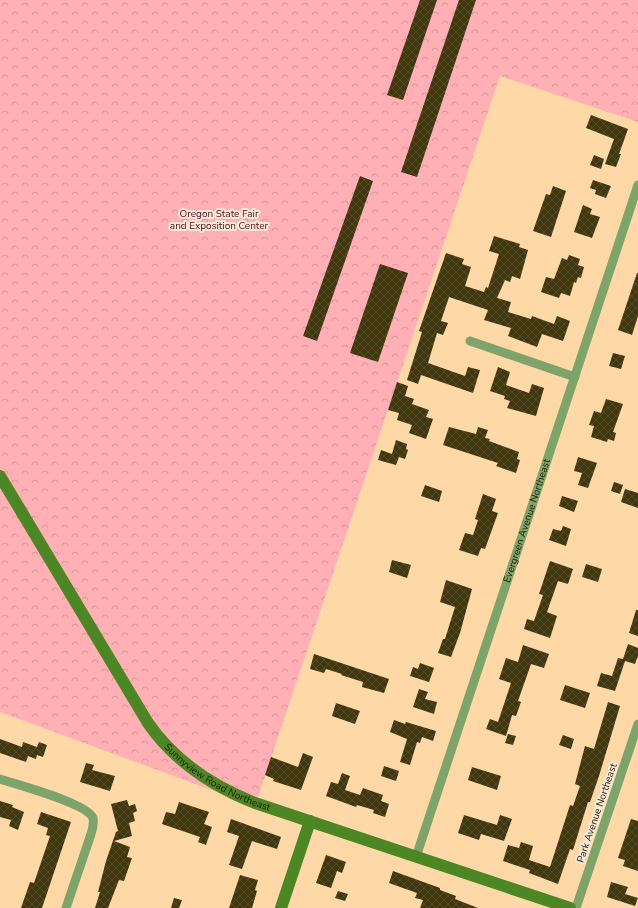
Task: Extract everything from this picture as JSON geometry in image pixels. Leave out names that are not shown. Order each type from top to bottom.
[{"type":"main road","name":"Sunnyview Road Northeast","points":[[0,476],[157,736],[179,759],[220,788],[256,803],[570,908]]},
{"type":"main road","points":[[281,908],[310,821]]},
{"type":"street","name":"Evergreen Avenue Northeast","points":[[416,856],[473,679],[638,185]]},
{"type":"street","points":[[470,341],[575,377]]},
{"type":"street","name":"Park Avenue Northeast","points":[[576,908],[638,724]]},
{"type":"street","points":[[0,779],[80,806],[92,818],[94,825],[66,908]]},
{"type":"green space","name":"Oregon State Fair and Exposition Center","points":[[0,0],[638,0],[638,122],[500,76],[255,806],[0,712]]},
{"type":"building","points":[[420,0],[437,0],[403,100],[387,95]]},
{"type":"building","points":[[459,0],[476,0],[417,177],[401,172]]},
{"type":"building","points":[[591,115],[628,129],[616,167],[605,164],[614,139],[586,128]]},
{"type":"building","points":[[594,155],[604,159],[601,169],[590,165]]},
{"type":"building","points":[[360,176],[373,181],[317,341],[303,336]]},
{"type":"building","points":[[593,180],[611,186],[606,198],[595,194],[596,190],[590,188]]},
{"type":"building","points":[[553,186],[566,191],[551,237],[533,231],[546,194],[550,195]]},
{"type":"building","points":[[583,205],[592,209],[590,214],[600,217],[592,238],[574,232]]},
{"type":"building","points":[[494,236],[520,244],[519,247],[528,250],[520,279],[512,276],[510,282],[505,280],[497,298],[511,302],[508,312],[531,319],[532,316],[554,324],[557,316],[570,321],[563,341],[542,334],[537,347],[508,336],[511,328],[484,320],[488,310],[449,297],[441,321],[448,323],[443,335],[437,333],[428,363],[465,376],[468,367],[480,370],[473,393],[421,375],[418,384],[407,380],[422,332],[419,331],[446,253],[464,259],[462,264],[471,267],[465,286],[484,292],[486,287],[488,288],[499,254],[489,251]]},
{"type":"building","points":[[569,255],[580,259],[578,265],[584,267],[581,278],[578,277],[576,283],[574,282],[570,296],[561,293],[559,298],[541,292],[546,277],[554,279],[562,258],[567,260]]},
{"type":"building","points":[[380,264],[408,273],[378,362],[350,353]]},
{"type":"building","points":[[637,273],[638,316],[632,335],[618,330]]},
{"type":"building","points":[[613,353],[625,356],[621,369],[609,366]]},
{"type":"building","points":[[498,367],[510,372],[506,385],[529,393],[532,384],[544,388],[536,416],[507,408],[510,401],[504,399],[505,396],[490,391]]},
{"type":"building","points":[[397,382],[408,386],[405,396],[414,399],[412,404],[429,410],[426,417],[433,419],[426,439],[409,433],[412,425],[397,420],[399,413],[388,410]]},
{"type":"building","points":[[606,399],[623,404],[613,432],[616,433],[614,441],[608,439],[607,442],[591,437],[594,426],[589,425],[594,411],[601,413]]},
{"type":"building","points":[[449,427],[476,434],[478,427],[488,430],[485,438],[490,439],[489,441],[519,452],[517,459],[520,460],[516,473],[496,466],[498,463],[443,445]]},
{"type":"building","points":[[396,440],[407,444],[406,449],[408,450],[405,459],[399,457],[396,465],[378,460],[381,450],[392,454]]},
{"type":"building","points":[[578,457],[597,463],[588,488],[578,485],[582,473],[574,471]]},
{"type":"building","points":[[614,482],[623,485],[620,494],[611,491]]},
{"type":"building","points":[[425,485],[442,491],[439,502],[421,496]]},
{"type":"building","points":[[625,489],[638,493],[638,508],[621,502]]},
{"type":"building","points":[[483,494],[496,499],[492,511],[498,513],[485,549],[481,548],[478,556],[459,550],[465,533],[473,535],[478,520],[475,519]]},
{"type":"building","points":[[562,496],[578,501],[574,512],[559,506]]},
{"type":"building","points":[[563,526],[571,529],[566,546],[549,540],[553,529],[561,531]]},
{"type":"building","points":[[392,560],[411,565],[407,578],[389,572]]},
{"type":"building","points":[[550,561],[573,569],[568,584],[558,581],[547,612],[557,616],[550,638],[524,629],[527,619],[534,621],[543,595],[539,594]]},
{"type":"building","points":[[586,564],[602,569],[598,582],[582,577]]},
{"type":"building","points":[[446,580],[472,589],[460,633],[451,657],[438,653],[443,639],[445,639],[455,607],[440,602]]},
{"type":"building","points":[[636,610],[638,610],[638,636],[629,633]]},
{"type":"building","points":[[628,644],[638,648],[638,656],[635,664],[625,661],[615,691],[597,686],[601,673],[612,676],[618,658],[623,659]]},
{"type":"building","points":[[523,645],[549,654],[544,668],[531,664],[518,701],[521,702],[516,716],[512,715],[506,736],[486,729],[490,719],[498,722],[511,683],[499,679],[506,658],[518,662]]},
{"type":"building","points":[[314,654],[389,679],[384,693],[362,687],[363,682],[341,675],[342,674],[326,669],[324,673],[310,669]]},
{"type":"building","points":[[420,663],[434,668],[429,682],[410,676],[413,667],[418,669]]},
{"type":"building","points":[[565,685],[590,693],[585,708],[560,700]]},
{"type":"building","points":[[419,689],[428,692],[425,699],[437,702],[434,714],[413,707]]},
{"type":"building","points":[[608,702],[620,706],[590,802],[588,802],[573,850],[570,849],[558,884],[529,873],[530,870],[503,861],[508,845],[519,848],[521,842],[533,846],[529,860],[550,867],[570,805],[573,806],[580,786],[575,784],[585,746],[594,749]]},
{"type":"building","points":[[336,703],[360,711],[355,724],[332,716]]},
{"type":"building","points":[[394,720],[436,731],[433,741],[422,737],[420,743],[417,742],[410,765],[400,762],[407,739],[390,732]]},
{"type":"building","points":[[508,734],[516,736],[513,745],[505,743]]},
{"type":"building","points":[[563,735],[574,739],[571,749],[559,745]]},
{"type":"building","points":[[0,739],[22,747],[23,742],[37,747],[39,742],[47,745],[43,757],[37,755],[36,759],[28,756],[26,762],[0,753]]},
{"type":"building","points":[[303,753],[313,757],[301,790],[273,781],[274,779],[265,775],[271,757],[298,767]]},
{"type":"building","points":[[86,763],[94,765],[92,770],[115,776],[110,791],[80,782]]},
{"type":"building","points":[[384,766],[399,771],[396,781],[381,776]]},
{"type":"building","points":[[472,767],[501,776],[497,790],[468,780]]},
{"type":"building","points":[[342,773],[350,776],[345,790],[360,795],[363,788],[383,795],[381,801],[389,804],[385,817],[373,813],[374,810],[357,805],[356,807],[326,796],[331,782],[338,784]]},
{"type":"building","points":[[127,800],[129,806],[135,804],[137,811],[133,813],[135,821],[129,823],[132,836],[114,841],[130,847],[127,857],[132,858],[124,881],[119,880],[108,908],[95,908],[100,892],[98,892],[106,861],[116,832],[118,831],[111,804]]},
{"type":"building","points":[[0,801],[13,805],[12,807],[24,812],[18,830],[9,826],[11,820],[0,817]]},
{"type":"building","points":[[179,802],[209,812],[204,824],[212,827],[206,845],[198,842],[200,837],[162,824],[166,812],[175,814]]},
{"type":"building","points":[[41,812],[71,822],[42,908],[21,908],[30,882],[34,883],[50,836],[46,835],[48,828],[37,824]]},
{"type":"building","points":[[464,815],[497,825],[500,815],[512,819],[504,841],[481,834],[479,840],[458,833]]},
{"type":"building","points":[[231,819],[281,837],[277,849],[252,841],[242,869],[229,865],[239,836],[227,832]]},
{"type":"building","points":[[631,819],[638,821],[638,871],[623,866],[625,860],[618,858]]},
{"type":"building","points":[[326,855],[346,862],[342,873],[337,871],[331,888],[316,883]]},
{"type":"building","points":[[393,871],[440,888],[440,890],[456,896],[455,899],[478,908],[420,908],[423,900],[415,898],[417,893],[389,883]]},
{"type":"building","points":[[240,875],[258,880],[255,890],[257,891],[252,908],[229,908]]},
{"type":"building","points":[[611,882],[628,887],[625,894],[638,898],[635,906],[607,897]]},
{"type":"building","points":[[338,891],[348,894],[345,901],[335,898]]},
{"type":"building","points":[[174,898],[182,900],[179,908],[171,908]]}]
